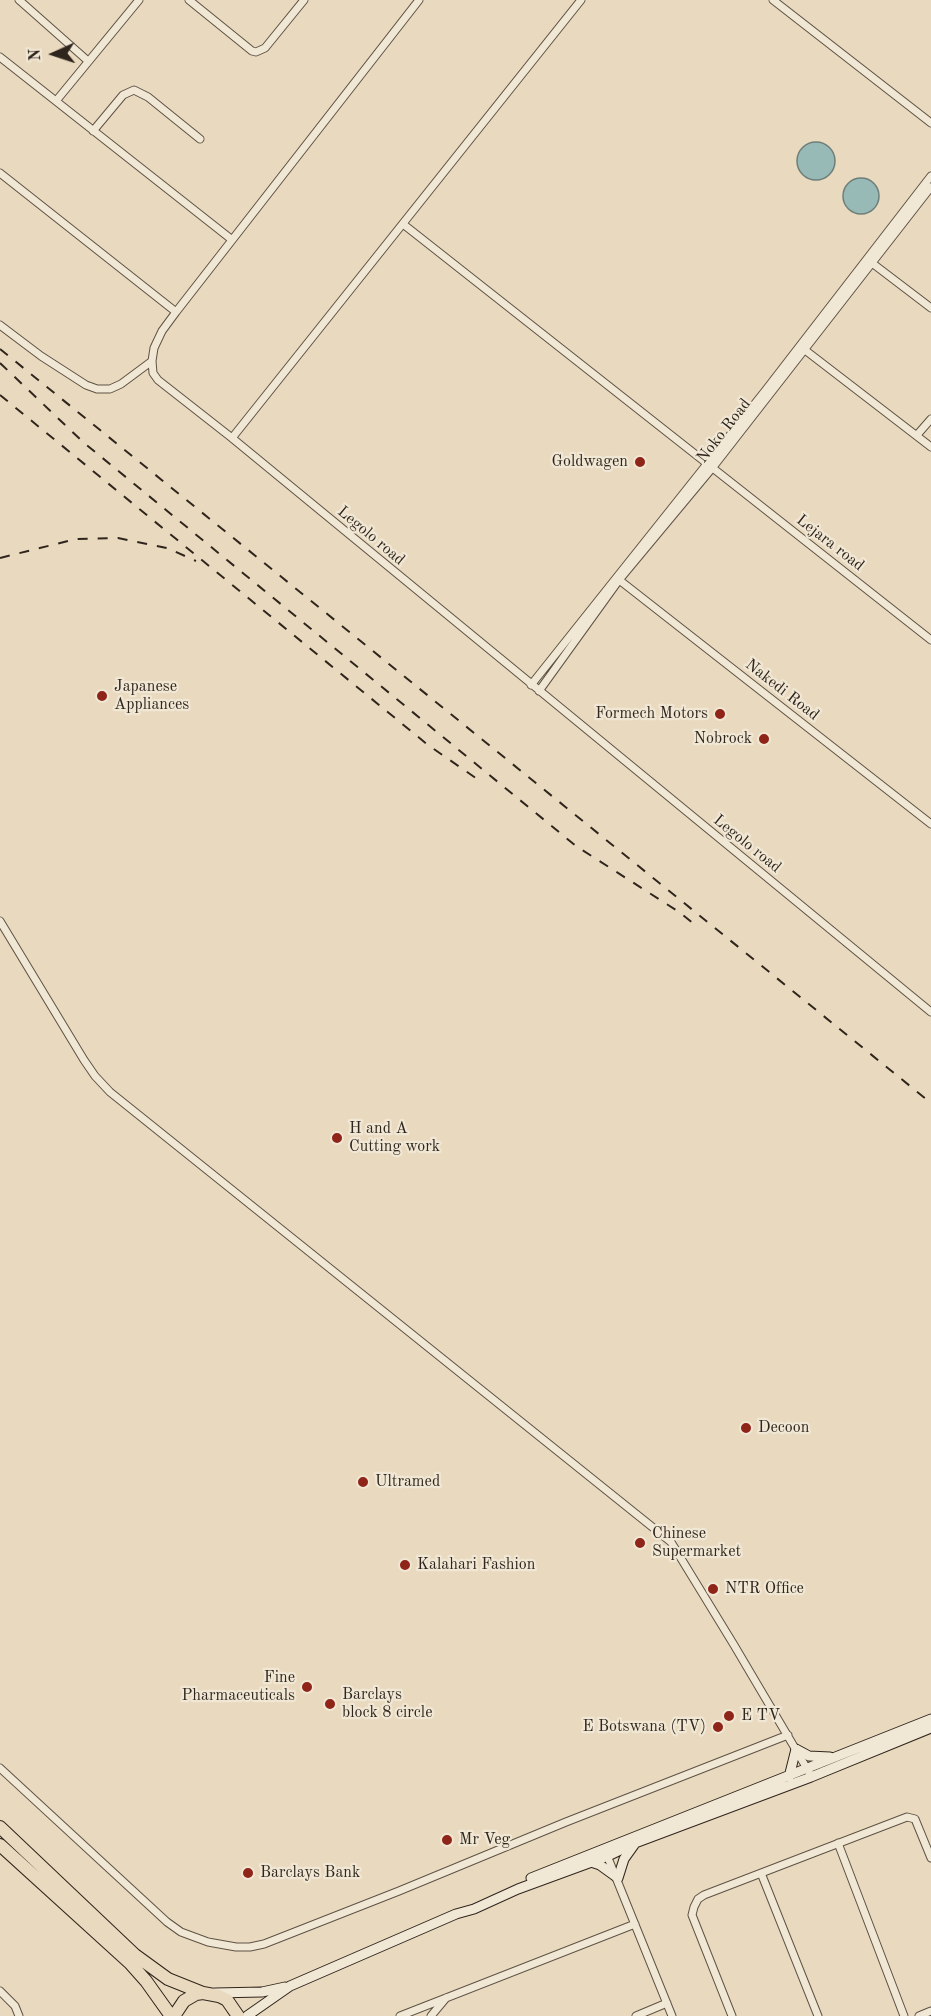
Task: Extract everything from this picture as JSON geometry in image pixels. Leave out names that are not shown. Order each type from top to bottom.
[{"type":"highway","points":[[0,1827],[135,1955],[168,1979],[227,2000],[238,2016]]},
{"type":"highway","points":[[0,1845],[130,1963],[173,2016],[184,2001],[207,1993]]},
{"type":"main road","points":[[456,1914],[471,1904],[789,1777],[809,1773],[838,1756],[931,1719]]},
{"type":"main road","points":[[207,1993],[262,1992],[290,1986],[456,1914],[474,1909],[518,1889],[591,1862],[606,1852],[635,1843],[809,1773],[931,1728]]},
{"type":"main road","points":[[789,1777],[796,1749],[817,1757],[838,1756]]},
{"type":"main road","points":[[591,1862],[600,1864],[618,1878],[624,1859],[635,1843]]},
{"type":"main road","points":[[247,2016],[290,1986]]},
{"type":"street","points":[[19,0],[88,61]]},
{"type":"street","points":[[56,101],[139,0]]},
{"type":"street","points":[[189,0],[198,3],[252,51],[256,52],[265,48],[304,0]]},
{"type":"street","points":[[0,325],[48,361],[86,385],[97,389],[110,389],[121,384],[152,361],[154,348],[162,331],[176,312],[418,0]]},
{"type":"street","points":[[232,438],[581,0]]},
{"type":"street","points":[[773,0],[931,123]]},
{"type":"street","points":[[0,57],[231,239]]},
{"type":"street","points":[[93,131],[123,95],[134,90],[148,98],[200,139]]},
{"type":"street","points":[[0,173],[176,312]]},
{"type":"street","points":[[710,466],[931,176]]},
{"type":"street","name":"Noko Road","points":[[539,691],[617,579],[805,350],[931,187]]},
{"type":"street","name":"Lejara road","points":[[403,224],[931,640]]},
{"type":"street","points":[[872,263],[931,308]]},
{"type":"street","points":[[805,350],[931,447]]},
{"type":"street","name":"Legolo road","points":[[152,361],[153,373],[158,380],[232,438],[931,1012]]},
{"type":"street","points":[[917,435],[931,419]]},
{"type":"street","points":[[531,685],[617,579]]},
{"type":"street","name":"Nakedi Road","points":[[617,579],[931,824]]},
{"type":"street","points":[[0,921],[84,1060],[110,1092],[670,1542],[809,1773]]},
{"type":"street","points":[[0,1768],[166,1922],[181,1932],[208,1942],[250,1947],[264,1944],[399,1891],[566,1822],[788,1735]]},
{"type":"street","points":[[732,2016],[693,1915],[698,1899],[907,1816],[915,1819],[931,1858]]},
{"type":"street","points":[[838,1843],[904,2016]]},
{"type":"street","points":[[606,1852],[672,2016]]},
{"type":"street","points":[[761,1873],[818,2016]]},
{"type":"street","points":[[400,2016],[635,1924]]},
{"type":"street","points":[[0,1991],[15,2006],[19,2016]]},
{"type":"street","points":[[431,2016],[448,1996]]},
{"type":"street","points":[[636,2016],[667,2003]]},
{"type":"street","points":[[919,2016],[931,2011]]},
{"type":"water","points":[[816,142],[829,148],[835,161],[829,174],[816,180],[803,174],[797,161],[803,148]]},
{"type":"water","points":[[861,178],[874,183],[879,196],[874,209],[861,214],[848,209],[843,196],[848,183]]},
{"type":"railway","points":[[0,349],[931,1103]]},
{"type":"railway","points":[[0,363],[83,442],[576,846],[679,912],[699,928]]},
{"type":"railway","points":[[0,395],[428,745],[483,783]]},
{"type":"railway","points":[[0,558],[76,539],[118,538],[167,548],[196,561]]},
{"type":"place","name":"Goldwagen","points":[[640,462]]},
{"type":"place","name":"Japanese Appliances","points":[[102,696]]},
{"type":"place","name":"Formech Motors","points":[[720,714]]},
{"type":"place","name":"Nobrock","points":[[764,739]]},
{"type":"place","name":"H and A Cutting work","points":[[337,1138]]},
{"type":"place","name":"Decoon","points":[[746,1428]]},
{"type":"place","name":"Ultramed","points":[[363,1482]]},
{"type":"place","name":"Chinese Supermarket","points":[[640,1543]]},
{"type":"place","name":"Kalahari Fashion","points":[[405,1565]]},
{"type":"place","name":"NTR Office","points":[[713,1589]]},
{"type":"place","name":"Fine Pharmaceuticals","points":[[307,1687]]},
{"type":"place","name":"Barclays block 8 circle","points":[[330,1704]]},
{"type":"place","name":"E TV","points":[[729,1716]]},
{"type":"place","name":"E Botswana (TV)","points":[[718,1727]]},
{"type":"place","name":"Mr Veg","points":[[447,1840]]},
{"type":"place","name":"Barclays Bank","points":[[248,1873]]}]
